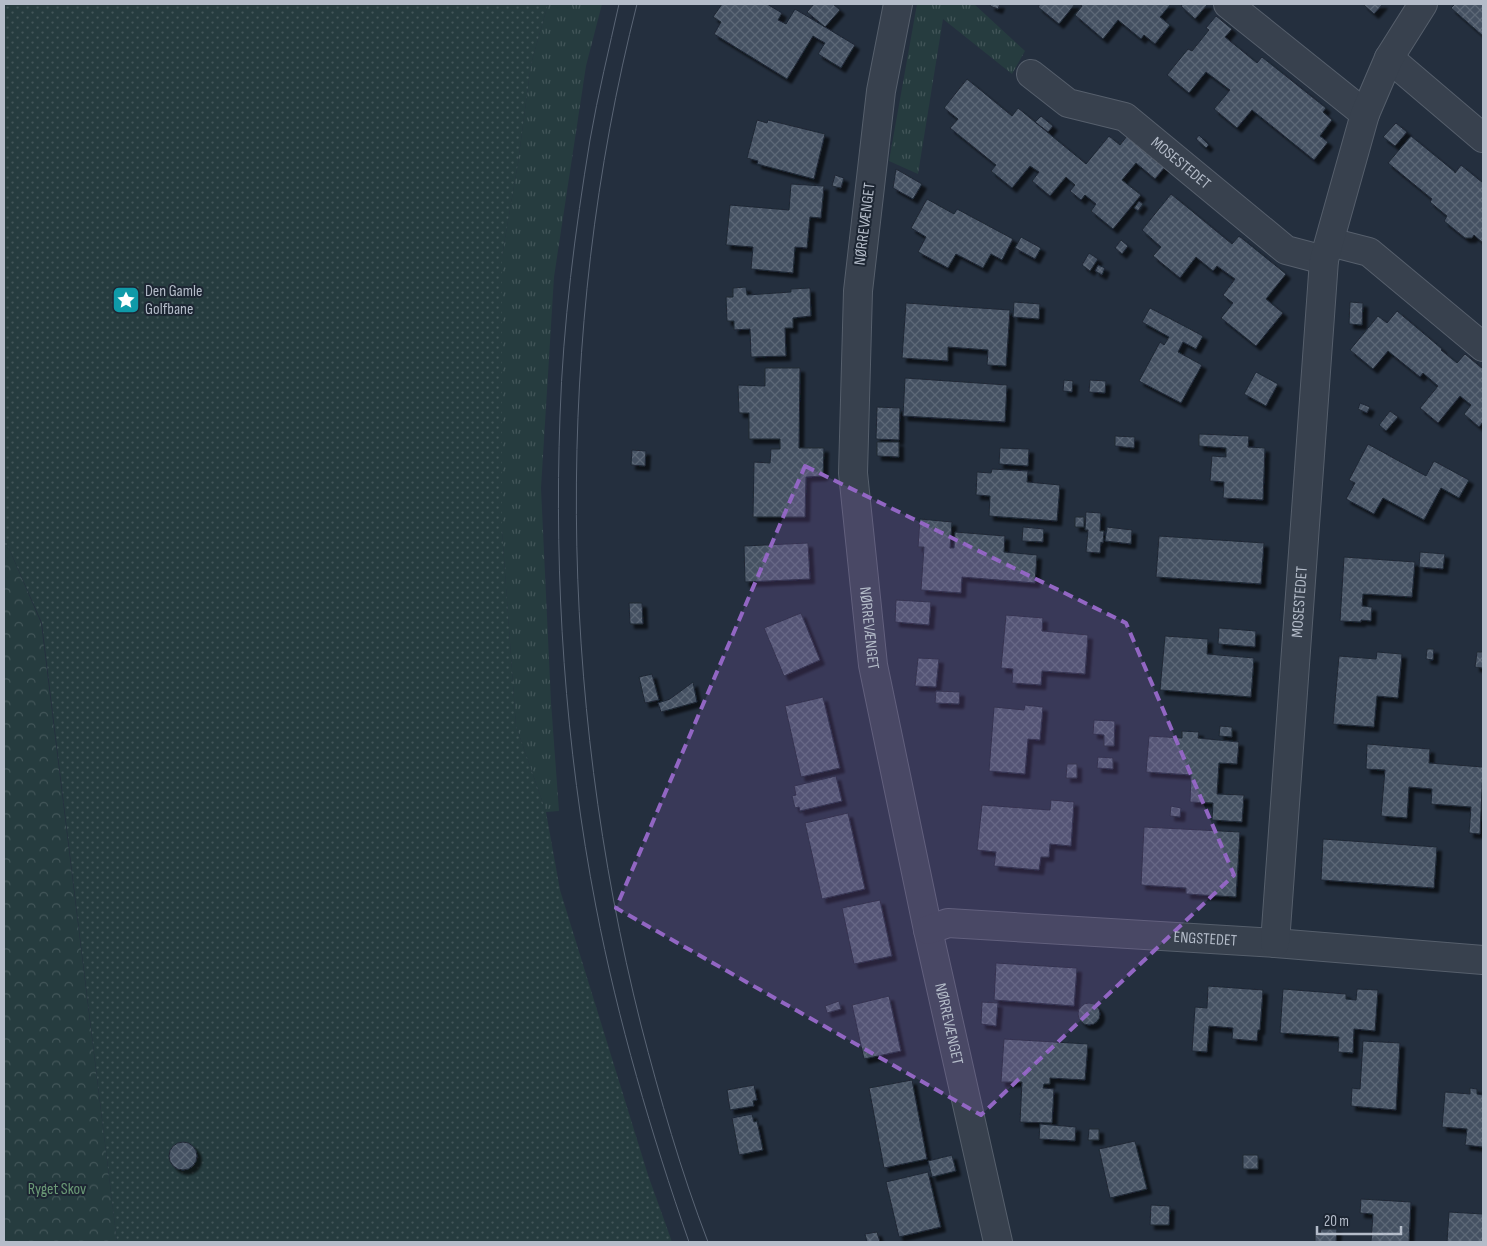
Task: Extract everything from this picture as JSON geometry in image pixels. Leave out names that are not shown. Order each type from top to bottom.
[{"type":"street","name":"NØRREVÆNGET","points":[[898,4],[881,92],[858,291],[853,473],[873,665],[928,930],[998,1242]]},
{"type":"street","points":[[1228,4],[1365,114]]},
{"type":"street","name":"MOSESTEDET","points":[[1275,943],[1327,251],[1365,114],[1389,58],[1423,4]]},
{"type":"street","points":[[1389,58],[1483,138]]},
{"type":"street","name":"MOSESTEDET","points":[[1031,74],[1068,103],[1125,117],[1286,250],[1369,252],[1483,346]]},
{"type":"street","name":"ENGSTEDET","points":[[928,930],[948,923],[1275,943],[1483,960]]},
{"type":"highlighted area","points":[[805,466],[1126,623],[1234,875],[981,1115],[616,908]]},
{"type":"green space","points":[[4,4],[548,4],[531,64],[518,163],[502,256],[502,530],[516,726],[546,812],[560,890],[648,1175],[672,1242],[117,1242],[42,623],[4,537]]},
{"type":"green space","points":[[548,4],[602,4],[586,66],[554,277],[541,488],[551,702],[559,811],[546,812],[516,726],[502,530],[502,256],[518,163],[531,64]]},
{"type":"green space","points":[[917,4],[974,4],[1025,51],[1012,74],[943,19],[918,174],[889,161]]},
{"type":"green space","name":"Ryget Skov","points":[[4,537],[41,623],[117,1242],[4,1242]]},
{"type":"building","points":[[722,4],[767,4],[782,13],[778,20],[786,24],[795,9],[855,45],[841,68],[818,54],[825,43],[813,36],[787,79],[714,34],[721,22],[713,17]]},
{"type":"building","points":[[814,4],[833,4],[840,10],[825,27],[807,12]]},
{"type":"building","points":[[991,4],[1000,4],[998,9],[990,6]]},
{"type":"building","points":[[1040,4],[1075,4],[1059,24],[1038,7]]},
{"type":"building","points":[[1079,4],[1171,4],[1160,17],[1170,25],[1155,44],[1144,35],[1141,39],[1118,20],[1103,39],[1075,15],[1082,6]]},
{"type":"building","points":[[1183,4],[1208,4],[1195,19],[1181,6]]},
{"type":"building","points":[[1363,4],[1383,4],[1374,14]]},
{"type":"building","points":[[1455,4],[1483,4],[1483,36],[1451,8]]},
{"type":"building","points":[[1216,16],[1232,29],[1225,37],[1257,63],[1262,57],[1326,108],[1323,112],[1332,120],[1320,136],[1328,142],[1314,160],[1252,110],[1237,128],[1214,109],[1230,90],[1206,72],[1189,93],[1167,75],[1188,49],[1192,51],[1209,30],[1206,28]]},
{"type":"building","points":[[967,79],[1012,116],[1018,108],[1086,164],[1109,136],[1120,145],[1127,136],[1165,167],[1155,179],[1136,163],[1122,180],[1141,195],[1113,229],[1091,211],[1096,204],[1085,195],[1081,200],[1070,191],[1075,185],[1066,177],[1050,196],[1032,181],[1039,172],[1030,166],[1012,188],[991,171],[996,165],[950,128],[958,119],[944,108]]},
{"type":"building","points":[[1041,116],[1053,126],[1048,132],[1035,122]]},
{"type":"building","points":[[757,120],[767,123],[768,120],[825,134],[814,179],[757,164],[758,161],[747,158]]},
{"type":"building","points":[[1396,123],[1407,132],[1395,146],[1383,137]]},
{"type":"building","points":[[1199,135],[1209,145],[1206,148],[1196,139]]},
{"type":"building","points":[[1411,136],[1455,173],[1461,165],[1483,183],[1483,243],[1474,235],[1472,238],[1465,238],[1444,221],[1447,216],[1430,202],[1432,199],[1388,163]]},
{"type":"building","points":[[896,169],[922,184],[913,199],[893,188]]},
{"type":"building","points":[[835,175],[844,178],[841,188],[832,186]]},
{"type":"building","points":[[791,184],[824,186],[821,218],[810,217],[807,248],[795,247],[793,273],[751,269],[753,247],[726,245],[730,205],[789,210]]},
{"type":"building","points":[[1171,194],[1232,244],[1239,236],[1286,274],[1266,299],[1283,313],[1256,346],[1221,318],[1233,303],[1223,295],[1235,279],[1217,266],[1213,271],[1196,257],[1180,278],[1153,256],[1161,247],[1142,230]]},
{"type":"building","points":[[927,199],[954,214],[957,209],[1013,239],[1002,260],[991,254],[983,268],[956,254],[948,268],[918,252],[926,237],[911,228]]},
{"type":"building","points":[[1139,201],[1143,204],[1138,211],[1134,208]]},
{"type":"building","points":[[1021,237],[1041,248],[1035,259],[1015,248]]},
{"type":"building","points":[[1121,240],[1128,246],[1122,254],[1115,248]]},
{"type":"building","points":[[1089,253],[1098,259],[1090,271],[1082,265]]},
{"type":"building","points":[[1098,265],[1105,268],[1102,275],[1095,271]]},
{"type":"building","points":[[746,287],[747,295],[791,292],[791,289],[810,288],[811,316],[793,318],[793,328],[785,328],[786,356],[751,357],[750,329],[734,330],[734,321],[727,321],[726,297],[733,297],[733,288]]},
{"type":"building","points":[[1014,302],[1040,304],[1039,319],[1013,317]]},
{"type":"building","points":[[1350,302],[1363,303],[1362,325],[1349,324]]},
{"type":"building","points":[[906,303],[1010,310],[1006,366],[987,365],[988,350],[948,347],[948,361],[902,358]]},
{"type":"building","points":[[1150,308],[1203,336],[1196,349],[1183,342],[1178,352],[1202,365],[1181,403],[1139,381],[1160,342],[1164,345],[1169,337],[1142,322]]},
{"type":"building","points":[[1397,311],[1457,363],[1465,354],[1483,369],[1483,422],[1479,427],[1464,414],[1471,405],[1460,396],[1438,423],[1420,408],[1438,386],[1423,373],[1420,377],[1388,351],[1373,369],[1350,350],[1378,316],[1387,323]]},
{"type":"building","points":[[765,368],[800,368],[799,448],[824,448],[823,476],[806,477],[805,517],[753,517],[754,462],[770,463],[771,449],[780,449],[780,439],[749,439],[749,413],[739,413],[738,385],[765,386]]},
{"type":"building","points":[[1256,372],[1278,384],[1266,406],[1244,394]]},
{"type":"building","points":[[905,378],[1007,385],[1005,422],[903,416]]},
{"type":"building","points":[[1064,380],[1073,381],[1072,392],[1063,391]]},
{"type":"building","points":[[1090,380],[1106,381],[1105,393],[1089,392]]},
{"type":"building","points":[[1360,403],[1370,407],[1367,413],[1358,409]]},
{"type":"building","points":[[877,407],[900,408],[899,440],[876,439]]},
{"type":"building","points":[[1390,411],[1398,417],[1386,431],[1379,425]]},
{"type":"building","points":[[1199,434],[1249,436],[1248,447],[1265,448],[1263,500],[1223,498],[1224,482],[1210,481],[1212,456],[1226,457],[1226,448],[1199,446]]},
{"type":"building","points":[[1115,436],[1135,437],[1134,448],[1115,446]]},
{"type":"building","points":[[877,442],[899,442],[899,457],[877,456]]},
{"type":"building","points":[[1368,444],[1426,476],[1434,461],[1469,480],[1459,498],[1441,488],[1424,520],[1383,498],[1374,514],[1346,499],[1355,483],[1349,480]]},
{"type":"building","points":[[1000,448],[1029,449],[1028,466],[999,464]]},
{"type":"building","points":[[632,450],[646,451],[645,466],[631,465]]},
{"type":"building","points":[[992,469],[1028,471],[1027,482],[1060,485],[1057,521],[989,516],[990,496],[976,495],[977,472],[991,473]]},
{"type":"building","points":[[1086,512],[1101,513],[1100,531],[1104,531],[1100,553],[1086,552],[1088,530],[1085,530]]},
{"type":"building","points":[[1075,517],[1084,517],[1084,527],[1075,527]]},
{"type":"building","points":[[920,519],[952,522],[950,548],[954,548],[955,532],[1005,536],[1004,552],[1037,555],[1035,583],[962,577],[961,593],[921,590],[924,547],[918,547]]},
{"type":"building","points":[[1023,527],[1044,529],[1043,542],[1022,541]]},
{"type":"building","points":[[1107,527],[1132,530],[1131,544],[1105,541]]},
{"type":"building","points":[[1159,536],[1264,543],[1261,584],[1156,577]]},
{"type":"building","points":[[808,543],[810,579],[745,582],[744,546]]},
{"type":"building","points":[[1420,552],[1445,554],[1443,569],[1419,567]]},
{"type":"building","points":[[1344,557],[1415,562],[1412,597],[1363,594],[1362,606],[1372,607],[1371,621],[1340,621]]},
{"type":"building","points":[[896,600],[931,602],[929,625],[895,622]]},
{"type":"building","points":[[629,603],[642,603],[643,624],[630,624]]},
{"type":"building","points":[[801,613],[820,660],[784,676],[764,628]]},
{"type":"building","points":[[1006,615],[1043,618],[1042,631],[1088,635],[1085,674],[1042,671],[1041,685],[1012,683],[1013,669],[1001,668]]},
{"type":"building","points":[[1219,628],[1256,631],[1255,647],[1218,644]]},
{"type":"building","points":[[1165,636],[1208,639],[1207,654],[1254,658],[1251,697],[1160,690]]},
{"type":"building","points":[[1427,649],[1434,649],[1433,660],[1426,659]]},
{"type":"building","points":[[1377,652],[1402,654],[1398,698],[1377,696],[1374,727],[1333,724],[1339,656],[1376,659]]},
{"type":"building","points":[[1477,652],[1483,652],[1483,668],[1475,667]]},
{"type":"building","points":[[918,658],[939,659],[936,687],[915,686]]},
{"type":"building","points":[[652,674],[659,700],[645,703],[639,677]]},
{"type":"building","points":[[693,682],[697,702],[661,712],[658,703],[670,699]]},
{"type":"building","points":[[936,691],[960,692],[959,704],[935,703]]},
{"type":"building","points":[[823,697],[840,768],[801,777],[785,706]]},
{"type":"building","points":[[1025,705],[1043,707],[1040,740],[1028,739],[1025,774],[989,771],[994,707],[1024,710]]},
{"type":"building","points":[[1094,720],[1115,721],[1114,746],[1104,746],[1104,735],[1093,734]]},
{"type":"building","points":[[1220,726],[1232,727],[1232,737],[1219,736]]},
{"type":"building","points":[[1182,731],[1199,732],[1198,738],[1239,742],[1237,764],[1219,763],[1217,794],[1244,795],[1242,822],[1212,820],[1213,803],[1190,802],[1191,775],[1146,772],[1149,736],[1182,738]]},
{"type":"building","points":[[1367,744],[1430,749],[1429,763],[1483,767],[1480,834],[1469,833],[1471,807],[1431,804],[1432,789],[1409,787],[1407,818],[1381,816],[1385,770],[1366,769]]},
{"type":"building","points":[[1098,757],[1113,758],[1113,769],[1097,768]]},
{"type":"building","points":[[1067,764],[1077,764],[1077,778],[1066,778]]},
{"type":"building","points":[[836,776],[842,801],[800,811],[799,807],[795,808],[792,796],[796,795],[794,786]]},
{"type":"building","points":[[1051,800],[1074,802],[1071,846],[1050,844],[1049,857],[1041,857],[1039,870],[994,866],[996,852],[977,850],[982,805],[1050,810]]},
{"type":"building","points":[[1171,806],[1181,808],[1180,817],[1170,816]]},
{"type":"building","points":[[848,813],[865,889],[822,899],[805,823]]},
{"type":"building","points":[[1144,827],[1240,832],[1236,897],[1186,894],[1186,888],[1141,885]]},
{"type":"building","points":[[1323,839],[1437,847],[1434,888],[1321,880]]},
{"type":"building","points":[[880,900],[892,956],[854,964],[842,908]]},
{"type":"building","points":[[996,963],[1077,968],[1074,1006],[994,1000]]},
{"type":"building","points":[[1208,986],[1263,990],[1260,1030],[1258,1030],[1257,1041],[1232,1039],[1233,1028],[1209,1026],[1207,1052],[1192,1051],[1195,1007],[1207,1008]]},
{"type":"building","points":[[1283,989],[1346,994],[1346,999],[1356,1000],[1357,989],[1378,990],[1375,1031],[1354,1029],[1353,1053],[1338,1052],[1339,1037],[1280,1033]]},
{"type":"building","points":[[889,996],[901,1051],[864,1059],[852,1005]]},
{"type":"building","points":[[839,1001],[841,1009],[827,1013],[825,1006]]},
{"type":"building","points":[[982,1002],[998,1003],[996,1026],[981,1024]]},
{"type":"building","points":[[1089,1003],[1097,1006],[1100,1014],[1097,1022],[1089,1025],[1081,1022],[1078,1014],[1081,1006]]},
{"type":"building","points":[[1004,1039],[1088,1044],[1085,1080],[1050,1078],[1050,1084],[1044,1084],[1043,1088],[1054,1089],[1052,1123],[1020,1122],[1022,1082],[1001,1082]]},
{"type":"building","points":[[1363,1041],[1400,1043],[1396,1110],[1351,1106],[1352,1088],[1360,1089]]},
{"type":"building","points":[[912,1080],[927,1159],[884,1168],[869,1088]]},
{"type":"building","points":[[754,1085],[757,1100],[753,1101],[754,1106],[730,1110],[727,1090]]},
{"type":"building","points":[[1470,1088],[1477,1089],[1477,1094],[1483,1095],[1483,1147],[1465,1145],[1467,1129],[1442,1127],[1445,1092],[1470,1094]]},
{"type":"building","points":[[752,1114],[754,1122],[757,1121],[763,1150],[739,1155],[732,1118]]},
{"type":"building","points":[[1040,1124],[1076,1127],[1075,1141],[1039,1139]]},
{"type":"building","points":[[1089,1129],[1099,1129],[1099,1140],[1088,1140]]},
{"type":"building","points":[[1135,1141],[1147,1189],[1110,1198],[1099,1149]]},
{"type":"building","points":[[183,1142],[193,1146],[197,1156],[193,1166],[183,1170],[173,1166],[169,1156],[173,1146]]},
{"type":"building","points":[[952,1155],[956,1171],[932,1177],[928,1161]]},
{"type":"building","points":[[1243,1155],[1258,1155],[1258,1169],[1243,1169]]},
{"type":"building","points":[[928,1172],[941,1227],[899,1237],[886,1182]]},
{"type":"building","points":[[1361,1199],[1411,1202],[1409,1242],[1371,1242],[1373,1214],[1360,1213]]},
{"type":"building","points":[[1151,1205],[1170,1206],[1169,1225],[1150,1225]]},
{"type":"building","points":[[1449,1212],[1483,1214],[1483,1242],[1447,1242]]},
{"type":"building","points":[[1321,1229],[1337,1229],[1336,1242],[1315,1242],[1315,1235],[1320,1235]]},
{"type":"building","points":[[877,1232],[880,1242],[867,1242],[865,1234]]},
{"type":"tram line","points":[[619,4],[590,140],[579,209],[567,312],[560,416],[559,478],[559,539],[564,663],[569,724],[585,846],[614,992],[636,1076],[689,1242]]},
{"type":"tram line","points":[[637,4],[610,129],[591,256],[579,385],[576,514],[581,644],[594,773],[614,900],[641,1025],[671,1135],[708,1242]]},
{"type":"place","name":"Den Gamle Golfbane","points":[[126,300]]}]
